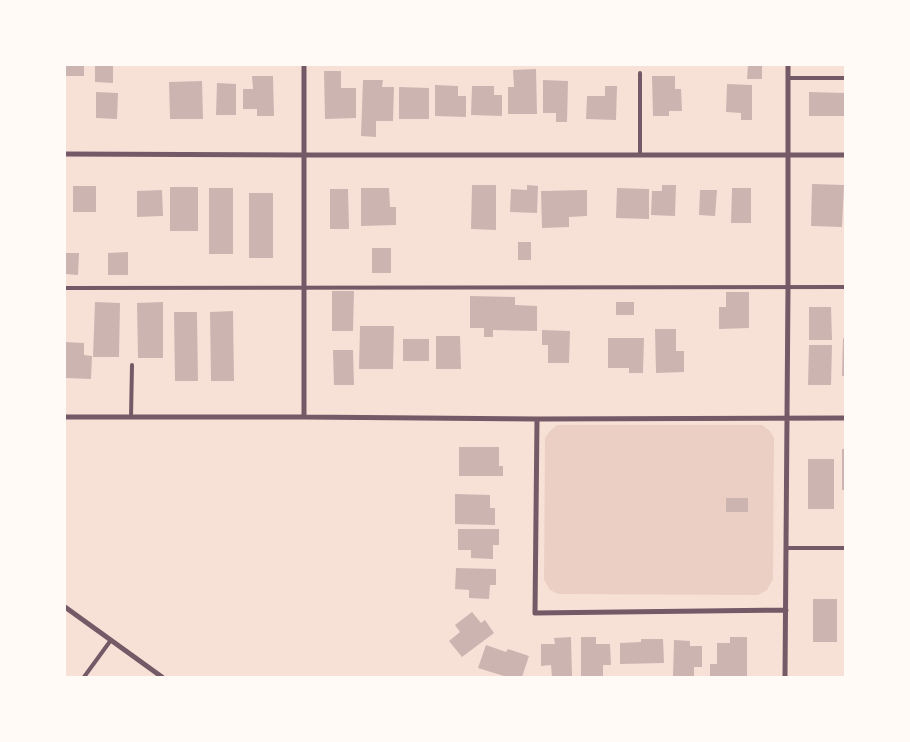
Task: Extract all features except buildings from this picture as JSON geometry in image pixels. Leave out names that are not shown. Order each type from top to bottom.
[{"type":"street","points":[[304,65],[304,417]]},
{"type":"street","points":[[786,677],[788,65]]},
{"type":"street","points":[[65,154],[845,155]]},
{"type":"street","points":[[65,417],[845,418]]},
{"type":"street","points":[[537,419],[535,613],[786,610]]},
{"type":"street","points":[[65,606],[162,677]]},
{"type":"lane","points":[[640,73],[640,154]]},
{"type":"lane","points":[[788,78],[845,78]]},
{"type":"lane","points":[[65,288],[845,287]]},
{"type":"lane","points":[[131,417],[132,365]]},
{"type":"lane","points":[[786,548],[845,548]]},
{"type":"lane","points":[[84,677],[111,640]]},
{"type":"shaded area","points":[[557,425],[762,425],[770,431],[774,438],[773,579],[767,590],[758,595],[558,594],[550,590],[544,580],[545,438]]}]
